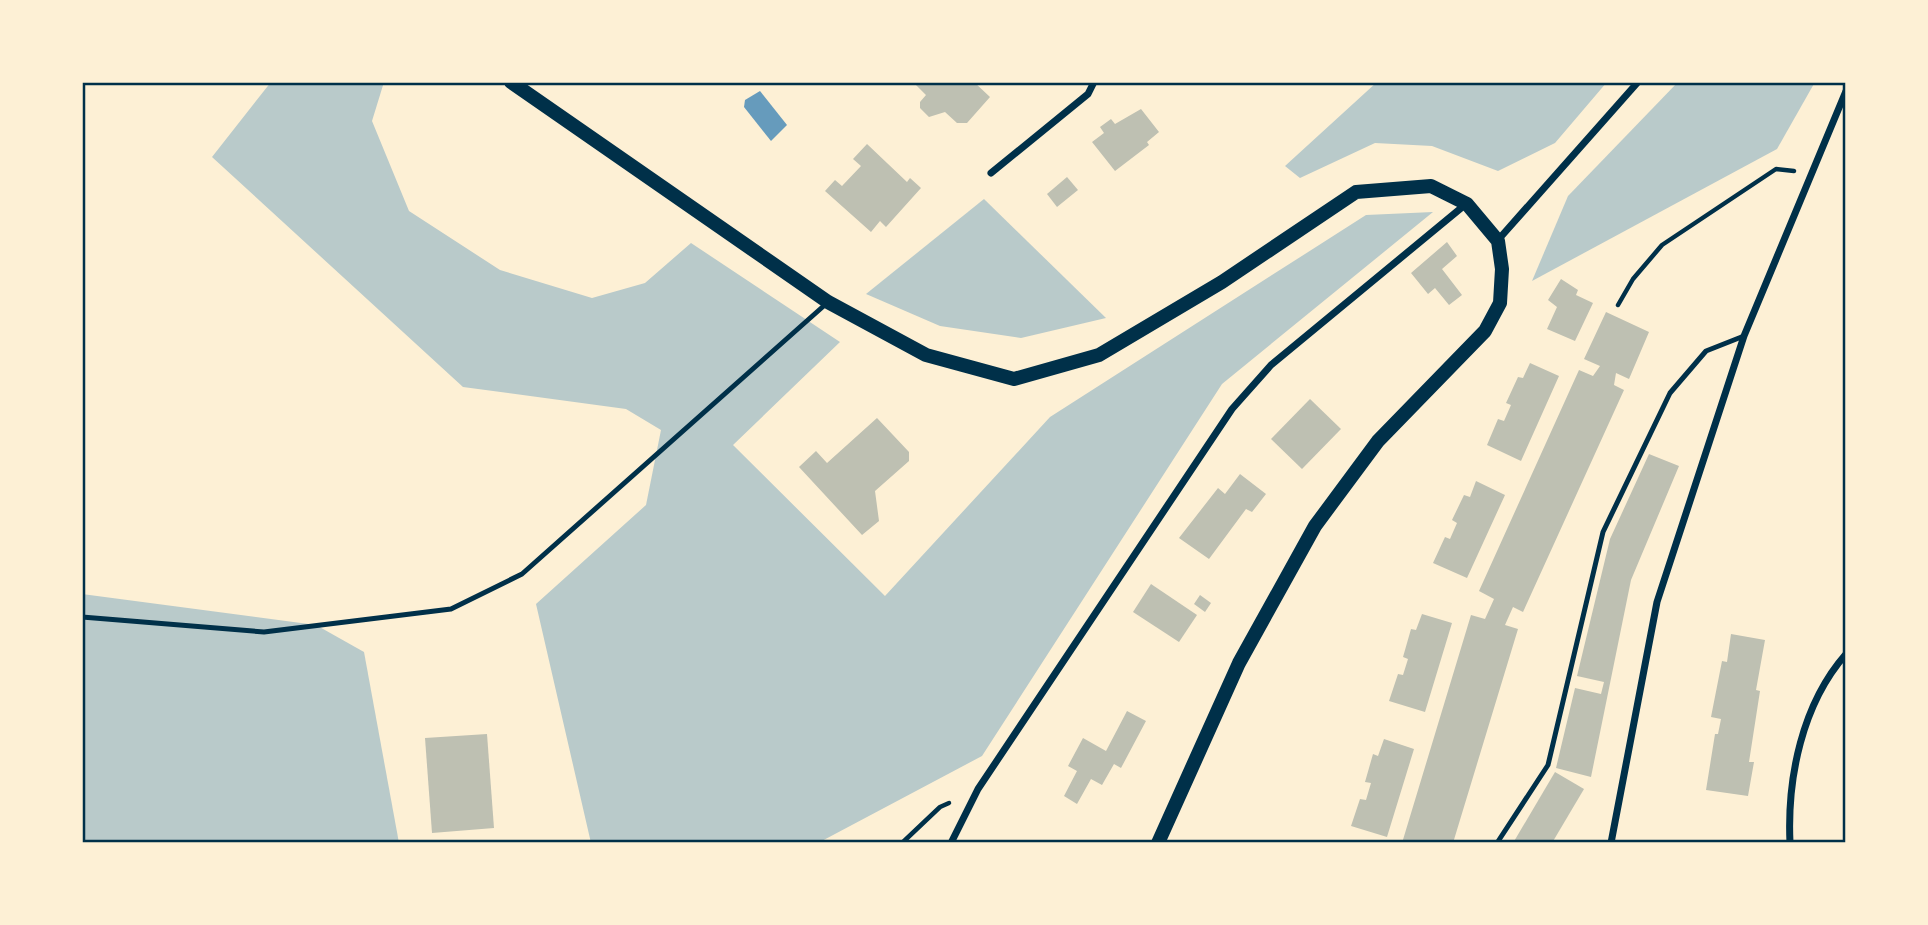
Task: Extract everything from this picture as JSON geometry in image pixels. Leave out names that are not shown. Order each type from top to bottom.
[{"type":"main road","points":[[511,82],[828,302],[926,355],[1014,379],[1098,355],[1222,282],[1356,192],[1431,187],[1467,204],[1497,241],[1502,269],[1500,303],[1485,331],[1378,441],[1315,526],[1239,663],[1158,843]]},
{"type":"street","points":[[990,173],[1088,94],[1094,82]]},
{"type":"street","points":[[1497,241],[1638,82]]},
{"type":"street","points":[[1611,843],[1657,602],[1744,336],[1846,91]]},
{"type":"street","points":[[951,843],[978,789],[1231,409],[1271,365],[1467,204]]},
{"type":"street","points":[[1790,843],[1788,810],[1801,738],[1830,672],[1846,653]]},
{"type":"lane","points":[[82,617],[264,632],[451,609],[522,574],[828,302]]},
{"type":"lane","points":[[1497,843],[1548,765],[1603,531],[1670,393],[1706,351],[1744,336]]},
{"type":"path","points":[[1618,305],[1633,279],[1662,245],[1776,169],[1812,173]]},
{"type":"path","points":[[902,843],[940,807],[978,789]]},
{"type":"shaded area","points":[[271,82],[384,82],[372,121],[409,211],[500,270],[592,298],[645,283],[691,243],[840,342],[733,445],[885,596],[1050,417],[1366,215],[1433,212],[1222,384],[982,756],[818,843],[591,843],[536,604],[646,505],[661,430],[626,409],[463,387],[212,157]]},
{"type":"shaded area","points":[[1377,82],[1607,82],[1555,143],[1498,171],[1432,146],[1375,143],[1300,178],[1285,166]]},
{"type":"shaded area","points":[[1678,82],[1815,82],[1777,149],[1532,281],[1568,196]]},
{"type":"shaded area","points":[[984,199],[1106,318],[1021,338],[940,326],[866,294]]},
{"type":"shaded area","points":[[82,594],[316,625],[364,652],[399,843],[82,843]]},
{"type":"water","points":[[760,91],[787,125],[771,141],[744,107],[745,100]]},
{"type":"building","points":[[913,82],[974,82],[990,97],[967,123],[957,123],[945,112],[929,117],[920,108],[920,102],[926,95]]},
{"type":"building","points":[[1141,109],[1159,132],[1147,142],[1149,145],[1115,171],[1092,142],[1104,133],[1100,127],[1111,119],[1115,124]]},
{"type":"building","points":[[867,144],[907,182],[910,178],[921,188],[886,227],[880,221],[871,232],[825,191],[835,180],[842,186],[861,166],[853,159]]},
{"type":"building","points":[[1067,177],[1078,190],[1057,207],[1047,194]]},
{"type":"building","points":[[1447,242],[1457,256],[1442,269],[1462,295],[1449,305],[1435,288],[1428,294],[1411,273]]},
{"type":"building","points":[[1561,279],[1578,290],[1576,295],[1593,303],[1575,341],[1547,329],[1557,307],[1548,300]]},
{"type":"building","points":[[1606,312],[1649,332],[1629,379],[1616,373],[1614,385],[1624,390],[1523,612],[1513,607],[1505,625],[1518,629],[1453,843],[1402,843],[1471,615],[1485,619],[1494,599],[1479,591],[1579,370],[1593,376],[1600,366],[1584,359]]},
{"type":"building","points":[[1530,363],[1559,376],[1521,461],[1487,445],[1498,419],[1504,421],[1511,405],[1506,403],[1518,377],[1523,378]]},
{"type":"building","points":[[1310,399],[1341,429],[1302,469],[1271,439]]},
{"type":"building","points":[[877,418],[909,452],[909,461],[875,491],[879,521],[862,535],[799,467],[816,451],[827,463]]},
{"type":"building","points":[[1649,454],[1679,466],[1631,580],[1591,777],[1556,768],[1575,688],[1601,694],[1604,682],[1577,676],[1610,539]]},
{"type":"building","points":[[1240,474],[1266,494],[1252,512],[1246,509],[1209,559],[1179,538],[1218,488],[1225,494]]},
{"type":"building","points":[[1476,481],[1505,495],[1467,578],[1433,563],[1445,537],[1450,539],[1457,523],[1452,520],[1464,495],[1470,497]]},
{"type":"building","points":[[1151,584],[1197,615],[1179,642],[1133,612]]},
{"type":"building","points":[[1200,595],[1211,603],[1205,612],[1194,604]]},
{"type":"building","points":[[1422,614],[1452,623],[1425,712],[1389,701],[1398,674],[1403,675],[1408,659],[1403,657],[1411,629],[1416,630]]},
{"type":"building","points":[[1731,634],[1765,640],[1756,690],[1760,691],[1749,762],[1754,762],[1748,796],[1706,790],[1715,734],[1718,734],[1721,719],[1711,717],[1722,661],[1727,662]]},
{"type":"building","points":[[1127,711],[1146,721],[1121,768],[1114,764],[1102,785],[1091,779],[1077,804],[1064,796],[1077,771],[1068,766],[1083,738],[1106,751]]},
{"type":"building","points":[[487,734],[494,828],[432,833],[425,738]]},
{"type":"building","points":[[1384,739],[1414,749],[1387,837],[1351,826],[1360,799],[1366,800],[1371,783],[1365,782],[1373,754],[1378,756]]},
{"type":"building","points":[[1555,772],[1584,789],[1552,843],[1513,843]]}]
